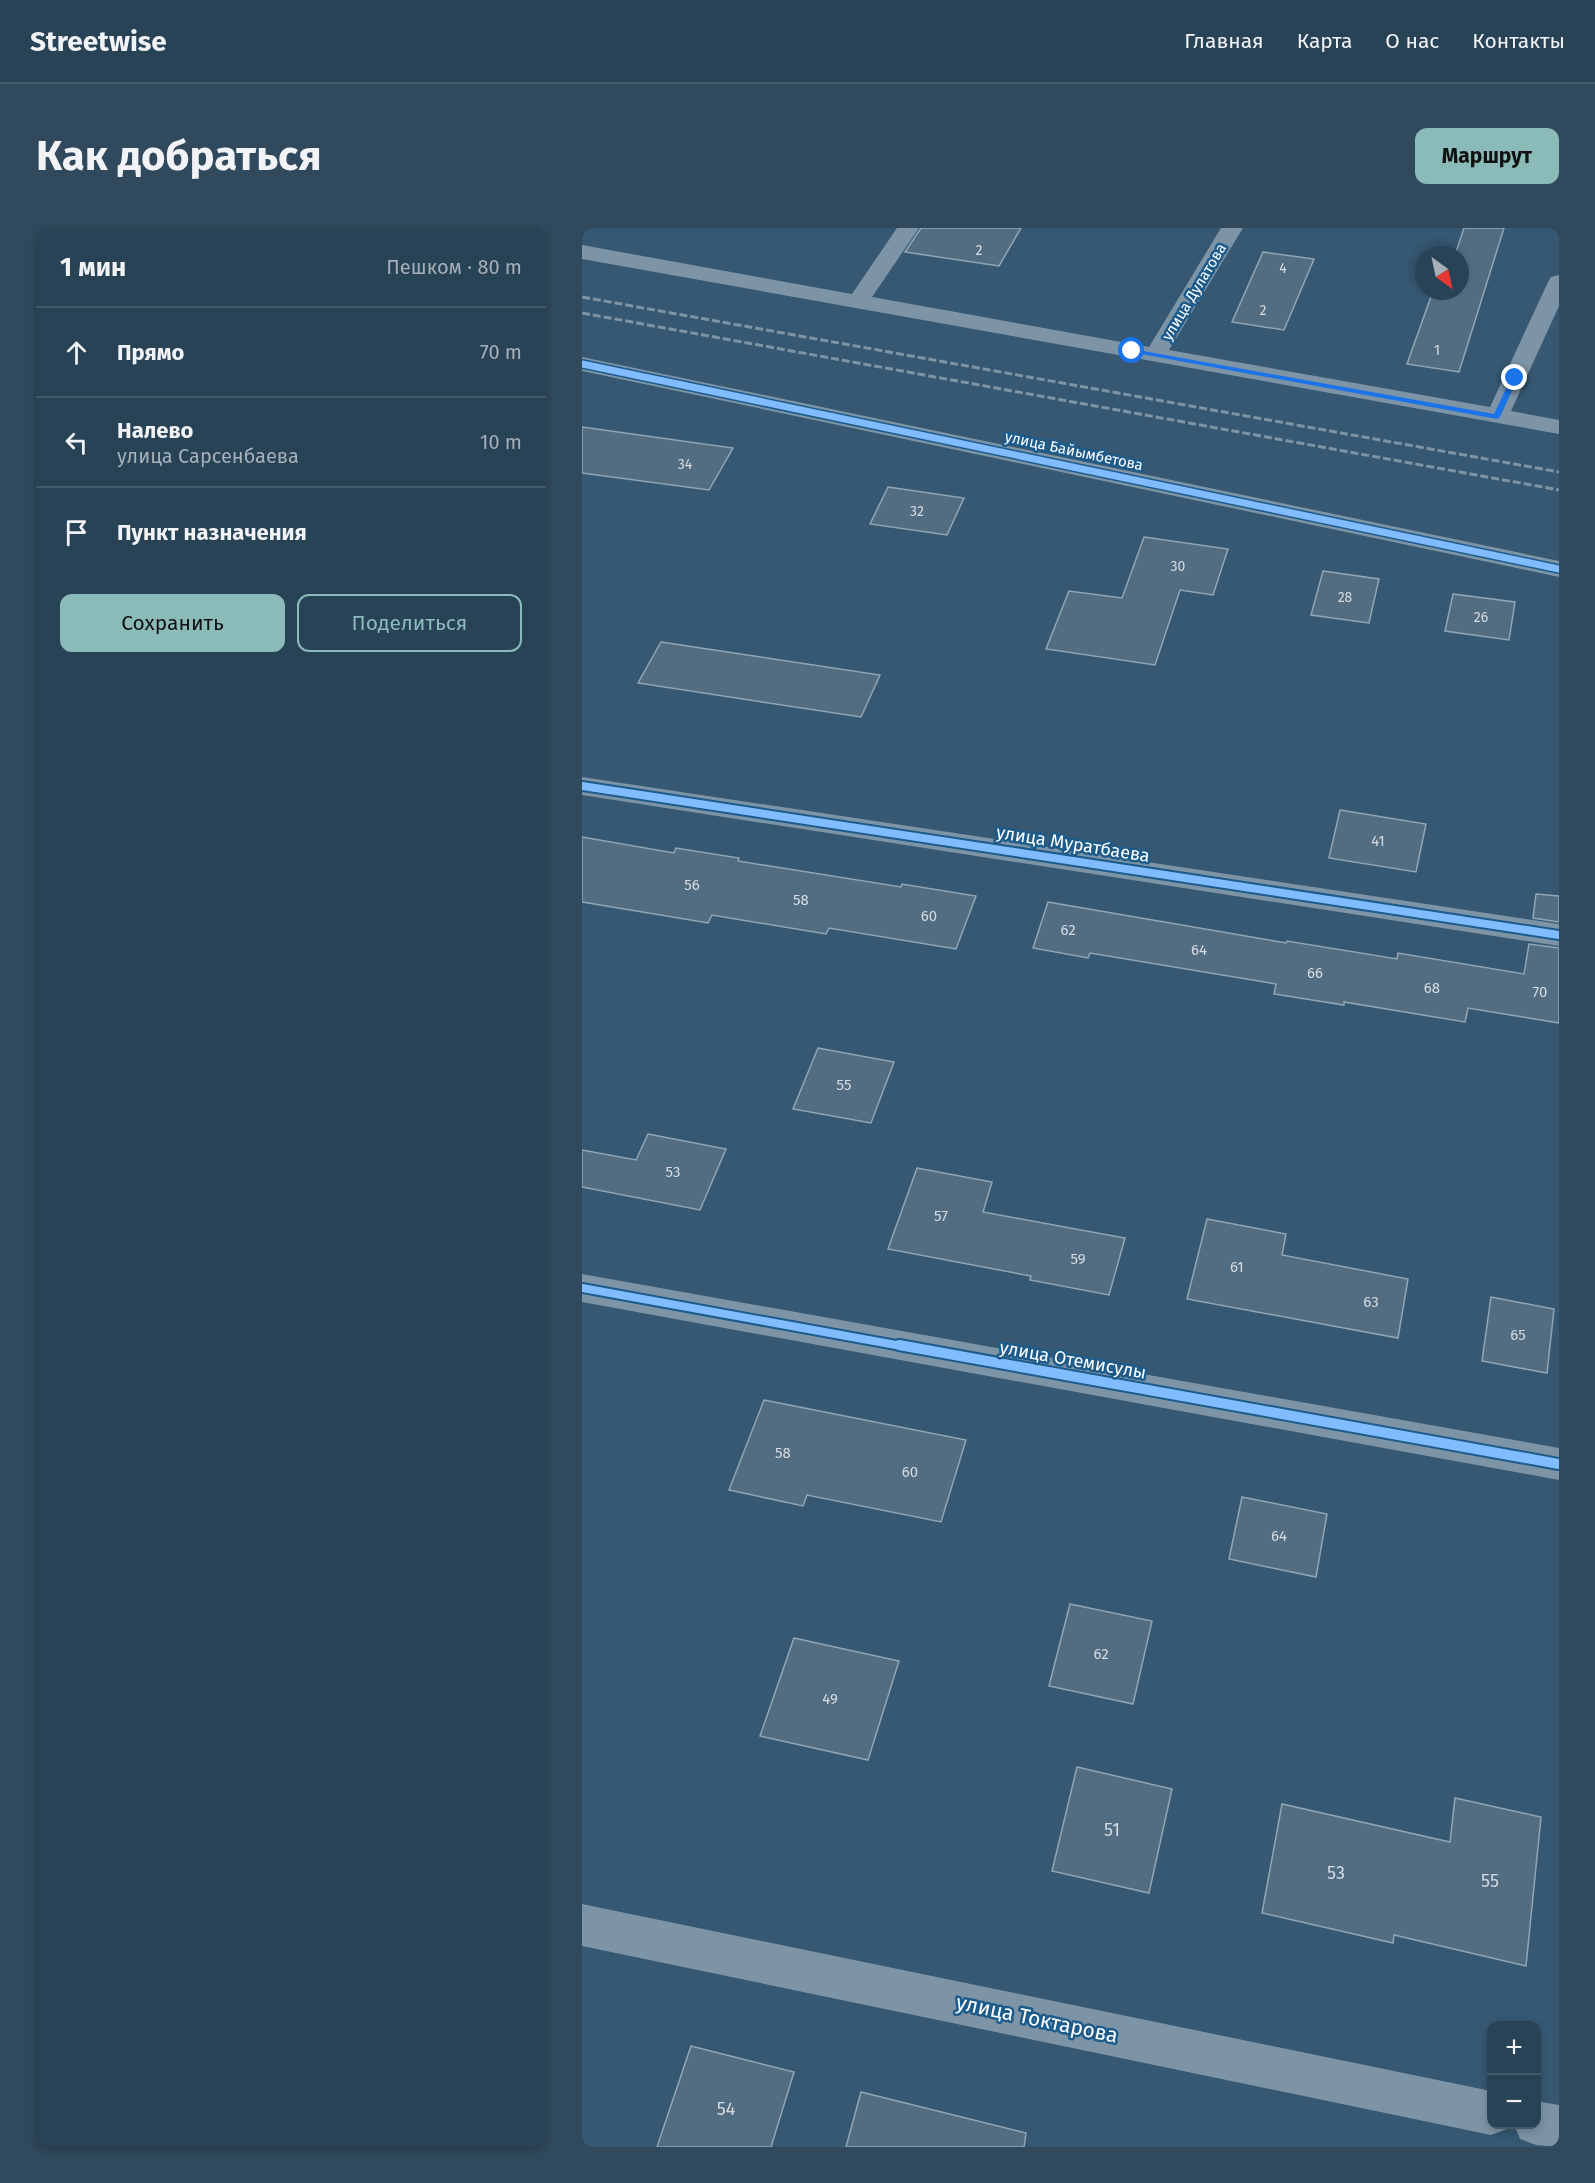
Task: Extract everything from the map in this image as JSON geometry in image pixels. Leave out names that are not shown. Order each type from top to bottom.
[{"type":"street","points":[[858,302],[909,228]]},
{"type":"street","name":"улица Дулатова","points":[[1155,355],[1232,228]]},
{"type":"street","points":[[582,252],[1559,427]]},
{"type":"street","points":[[1497,417],[1559,282]]},
{"type":"street","name":"улица Байымбетова","points":[[582,364],[1559,569]]},
{"type":"street","name":"улица Муратбаева","points":[[582,786],[1559,935]]},
{"type":"street","name":"улица Отемисулы","points":[[582,1288],[1559,1464]]},
{"type":"street","name":"улица Токтарова","points":[[582,1924],[1487,2113]]},
{"type":"street","points":[[1541,2124],[1559,2127]]},
{"type":"building","points":[[921,228],[1021,228],[999,266],[905,252]]},
{"type":"building","points":[[1464,228],[1504,228],[1459,372],[1407,364],[1430,300],[1469,300],[1469,246],[1458,246]]},
{"type":"building","points":[[1263,252],[1314,259],[1284,330],[1232,322]]},
{"type":"building","points":[[582,427],[733,448],[709,490],[582,473]]},
{"type":"building","points":[[888,487],[964,498],[947,535],[870,524]]},
{"type":"building","points":[[1144,537],[1228,549],[1213,595],[1180,590],[1155,665],[1046,649],[1069,591],[1122,598]]},
{"type":"building","points":[[1323,571],[1379,579],[1369,623],[1311,615]]},
{"type":"building","points":[[1453,594],[1515,602],[1509,640],[1445,631]]},
{"type":"building","points":[[661,642],[880,675],[861,717],[638,683]]},
{"type":"building","points":[[1340,810],[1426,824],[1416,872],[1329,858]]},
{"type":"building","points":[[582,837],[674,853],[676,848],[739,858],[738,861],[901,887],[902,884],[976,896],[956,949],[829,928],[826,934],[712,915],[708,923],[582,902]]},
{"type":"building","points":[[1536,894],[1559,896],[1559,922],[1533,918]]},
{"type":"building","points":[[1048,902],[1286,943],[1287,941],[1397,959],[1398,953],[1524,974],[1529,944],[1559,948],[1559,1023],[1468,1008],[1465,1022],[1344,1002],[1344,1005],[1274,994],[1276,984],[1090,953],[1088,958],[1033,948]]},
{"type":"building","points":[[818,1048],[894,1062],[871,1123],[793,1109]]},
{"type":"building","points":[[648,1134],[726,1149],[700,1210],[582,1187],[582,1150],[636,1160]]},
{"type":"building","points":[[917,1168],[992,1182],[983,1212],[1125,1238],[1109,1295],[1030,1280],[1031,1276],[888,1249]]},
{"type":"building","points":[[1207,1219],[1286,1234],[1282,1255],[1408,1279],[1398,1338],[1187,1299]]},
{"type":"building","points":[[1491,1297],[1554,1309],[1547,1373],[1482,1361]]},
{"type":"building","points":[[764,1400],[966,1440],[941,1522],[807,1495],[803,1506],[729,1490]]},
{"type":"building","points":[[1242,1497],[1327,1514],[1316,1577],[1229,1559]]},
{"type":"building","points":[[1070,1604],[1152,1621],[1133,1704],[1049,1686]]},
{"type":"building","points":[[794,1638],[899,1661],[868,1760],[760,1736]]},
{"type":"building","points":[[1077,1767],[1172,1789],[1149,1893],[1052,1871]]},
{"type":"building","points":[[1455,1798],[1541,1817],[1526,1966],[1394,1935],[1393,1943],[1262,1913],[1282,1804],[1450,1842]]},
{"type":"building","points":[[691,2046],[794,2072],[771,2147],[657,2147]]},
{"type":"building","points":[[861,2092],[1026,2133],[1024,2147],[846,2147]]},
{"type":"railway","points":[[582,297],[1559,472]]},
{"type":"railway","points":[[582,313],[1559,490]]},
{"type":"cycle path","points":[[582,364],[1559,569]]},
{"type":"cycle path","points":[[582,786],[1559,935]]},
{"type":"cycle path","points":[[582,1288],[1559,1464]]},
{"type":"route","points":[[1132,351],[1497,417],[1515,378]]}]
